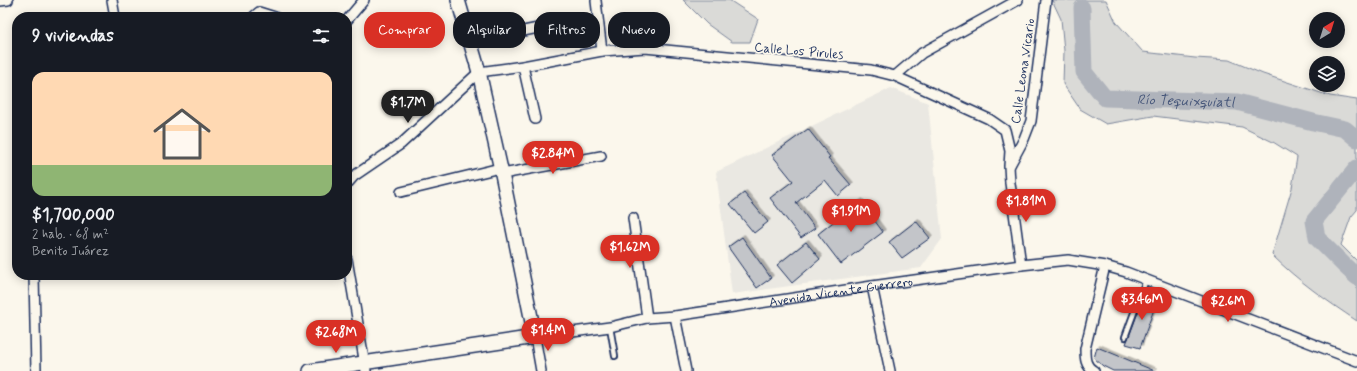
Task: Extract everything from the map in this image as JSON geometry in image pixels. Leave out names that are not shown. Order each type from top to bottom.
[{"type":"main road","points":[[458,0],[461,12]]},
{"type":"main road","points":[[472,48],[479,72],[501,171],[535,337]]},
{"type":"main road","name":"Avenida Vicente Guerrero","points":[[310,371],[366,367],[535,337]]},
{"type":"street","points":[[0,1],[8,0]]},
{"type":"street","points":[[112,0],[114,12]]},
{"type":"street","points":[[352,14],[364,0]]},
{"type":"street","points":[[895,76],[922,54],[1018,0]]},
{"type":"street","name":"Calle Leona Vicario","points":[[1009,166],[1024,139],[1031,121],[1046,0]]},
{"type":"street","points":[[596,1],[602,51]]},
{"type":"street","name":"Calle Los Pirules","points":[[479,72],[523,66],[602,51],[645,48],[871,70],[895,76],[989,119],[1005,130],[1010,151],[1010,183],[1021,265]]},
{"type":"street","points":[[523,66],[535,119]]},
{"type":"street","points":[[352,178],[401,144],[479,72]]},
{"type":"street","points":[[401,192],[501,171],[601,156]]},
{"type":"street","points":[[633,218],[647,318]]},
{"type":"street","name":"Avenida Vicente Guerrero","points":[[535,337],[610,327],[647,318],[675,316],[872,286],[1021,265],[1068,260],[1105,266],[1146,280],[1309,344],[1357,361]]},
{"type":"street","points":[[1092,370],[1085,360],[1085,349],[1105,266]]},
{"type":"street","points":[[34,280],[36,371]]},
{"type":"street","points":[[350,280],[366,367]]},
{"type":"street","points":[[872,286],[890,371]]},
{"type":"street","points":[[675,316],[686,371]]},
{"type":"street","points":[[535,337],[541,371]]},
{"type":"lane","points":[[1126,336],[1146,280]]},
{"type":"lane","points":[[610,327],[615,356]]},
{"type":"shaded area","points":[[683,0],[729,0],[758,19],[750,42],[732,42],[707,24]]},
{"type":"shaded area","points":[[1052,0],[1106,0],[1116,22],[1143,52],[1229,60],[1263,74],[1309,89],[1309,92],[1318,92],[1330,96],[1357,100],[1357,210],[1351,217],[1341,245],[1357,261],[1357,321],[1302,282],[1272,255],[1292,188],[1297,157],[1273,142],[1242,127],[1153,116],[1106,124],[1080,109],[1063,84],[1064,51],[1061,19]]},
{"type":"shaded area","points":[[891,88],[928,103],[942,239],[921,268],[732,294],[716,172]]},
{"type":"building","points":[[808,129],[830,157],[828,158],[851,185],[838,196],[825,180],[796,203],[815,228],[801,238],[770,198],[793,181],[772,155]]},
{"type":"building","points":[[744,193],[768,222],[754,233],[730,204]]},
{"type":"building","points":[[860,201],[883,232],[841,264],[818,234]]},
{"type":"building","points":[[916,221],[930,238],[902,258],[889,242]]},
{"type":"building","points":[[742,237],[771,278],[757,288],[728,247]]},
{"type":"building","points":[[806,242],[820,259],[792,283],[777,265]]},
{"type":"building","points":[[1145,294],[1158,298],[1140,348],[1126,344]]},
{"type":"building","points":[[1097,347],[1155,371],[1113,371],[1103,366],[1094,358]]},
{"type":"waterway","name":"Río Tequixquiatl","points":[[1082,8],[1084,72],[1105,98],[1237,102],[1345,129],[1357,139]]},
{"type":"waterway","name":"Río Tequixquiatl","points":[[1357,168],[1314,221],[1317,238],[1357,277]]}]
